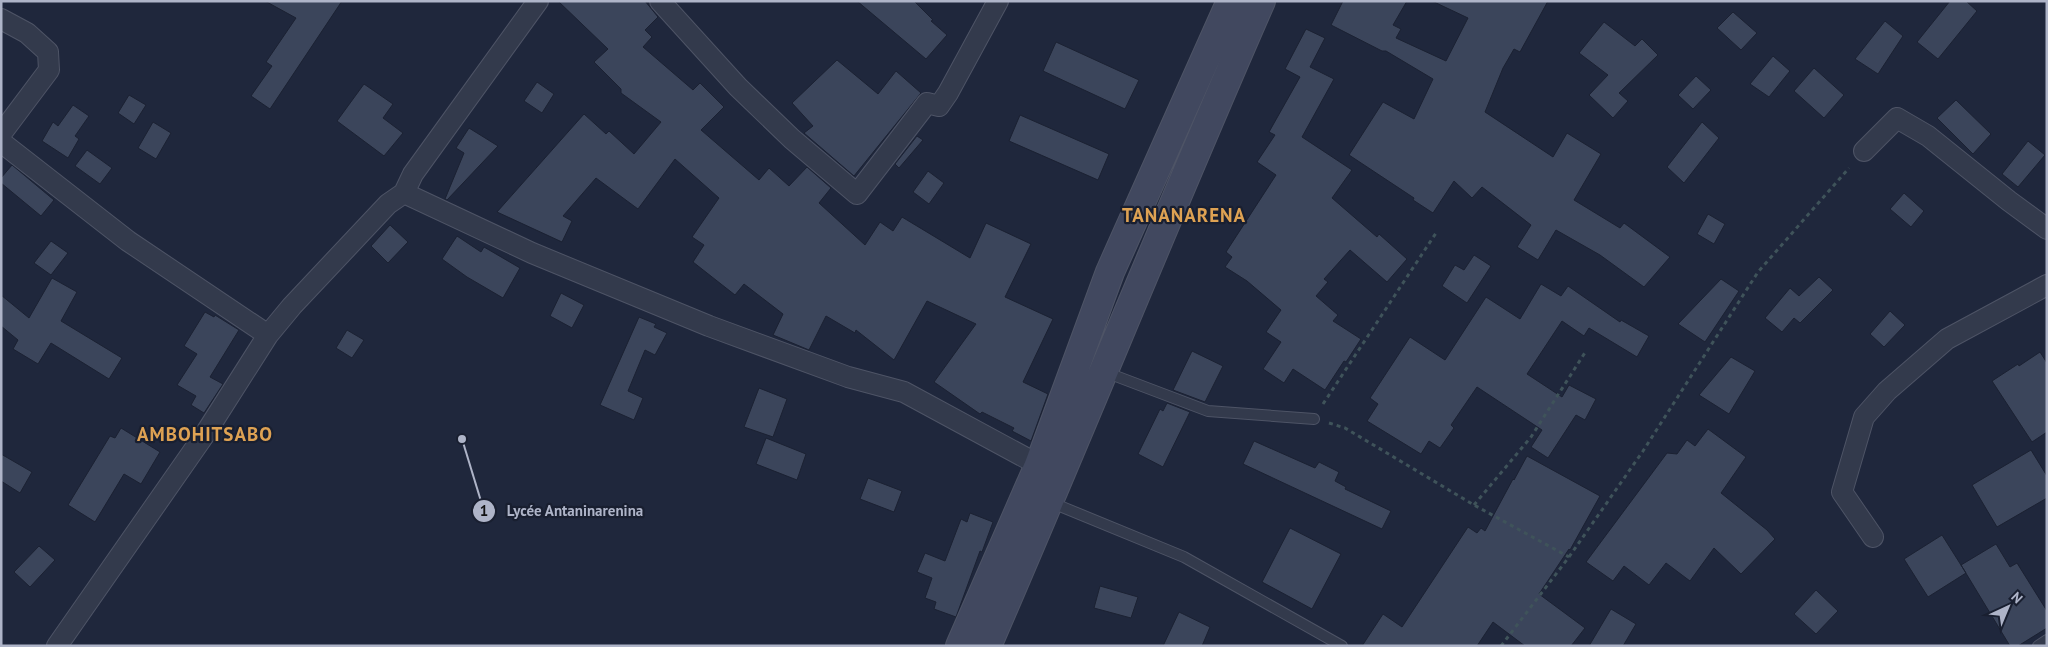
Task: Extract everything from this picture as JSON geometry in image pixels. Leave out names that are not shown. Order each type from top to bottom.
[{"type":"street","points":[[57,646],[205,434],[268,334],[388,204],[404,193],[413,174],[538,1]]},
{"type":"street","points":[[660,1],[758,106],[792,139],[857,194],[927,103],[939,106],[998,1]]},
{"type":"street","points":[[960,646],[1039,485],[1125,280],[1198,76],[1231,1]]},
{"type":"street","points":[[987,646],[1039,485],[1104,371],[1125,280],[1223,88],[1261,1]]},
{"type":"street","points":[[1,19],[27,33],[48,52],[50,70],[1,134]]},
{"type":"street","points":[[1198,76],[1223,88]]},
{"type":"street","points":[[1864,151],[1897,118],[1928,136],[2047,229]]},
{"type":"street","points":[[1,142],[128,241],[268,334]]},
{"type":"street","points":[[404,193],[532,253],[710,326],[848,377],[904,392],[1039,485]]},
{"type":"street","points":[[1873,537],[1842,492],[1864,417],[1887,391],[1947,339],[2047,285]]},
{"type":"lane","points":[[1104,371],[1208,411],[1314,419]]},
{"type":"lane","points":[[1039,485],[1184,556],[1342,646]]},
{"type":"lane","points":[[2038,646],[2047,640]]},
{"type":"path","points":[[1501,646],[1569,558],[1643,451],[1758,272],[1864,151]]},
{"type":"path","points":[[1436,233],[1314,419],[1344,428],[1474,505],[1569,558]]},
{"type":"path","points":[[1474,505],[1531,437],[1586,351]]},
{"type":"building","points":[[265,1],[342,1],[270,109],[251,96],[272,66],[266,62],[296,18]]},
{"type":"building","points":[[558,1],[645,1],[658,17],[645,30],[652,37],[643,47],[693,90],[700,83],[724,107],[701,130],[759,180],[769,168],[789,186],[807,167],[831,188],[819,203],[865,245],[880,222],[893,231],[902,217],[970,258],[986,223],[1031,244],[1005,297],[1053,319],[1023,382],[1048,394],[1031,441],[1012,431],[1014,428],[982,412],[980,414],[934,382],[976,324],[927,301],[894,360],[856,330],[855,333],[826,316],[809,350],[773,335],[783,314],[744,284],[735,295],[693,262],[704,245],[692,237],[719,198],[675,159],[638,209],[596,178],[563,216],[572,221],[562,242],[497,212],[584,114],[606,134],[609,131],[634,154],[661,122],[621,93],[621,89],[594,62],[608,49]]},
{"type":"building","points":[[857,1],[914,1],[933,20],[931,21],[947,35],[926,59]]},
{"type":"building","points":[[1343,1],[1407,1],[1393,25],[1401,29],[1396,38],[1446,61],[1468,18],[1432,1],[1548,1],[1520,52],[1514,49],[1503,68],[1485,112],[1553,157],[1567,133],[1601,154],[1574,200],[1620,228],[1624,223],[1670,257],[1644,287],[1600,255],[1556,230],[1538,260],[1517,247],[1531,225],[1482,187],[1472,198],[1454,181],[1433,213],[1413,200],[1414,198],[1349,155],[1383,102],[1414,119],[1433,79],[1386,51],[1382,51],[1331,25]]},
{"type":"building","points":[[1950,1],[1966,1],[1977,11],[1938,59],[1917,42]]},
{"type":"building","points":[[1733,12],[1757,33],[1741,50],[1717,28]]},
{"type":"building","points":[[1885,21],[1903,36],[1878,74],[1855,59]]},
{"type":"building","points":[[1604,22],[1635,46],[1642,39],[1658,55],[1619,93],[1628,101],[1613,118],[1589,95],[1608,75],[1579,53]]},
{"type":"building","points":[[1306,29],[1325,38],[1310,67],[1334,79],[1302,137],[1352,170],[1332,198],[1377,237],[1379,234],[1407,259],[1387,282],[1350,250],[1324,279],[1328,282],[1316,296],[1338,315],[1333,321],[1361,339],[1325,390],[1293,369],[1284,383],[1263,369],[1281,342],[1266,332],[1281,310],[1247,281],[1225,267],[1232,257],[1226,252],[1276,175],[1257,162],[1275,135],[1269,132],[1300,77],[1285,69]]},
{"type":"building","points":[[1056,42],[1139,80],[1125,109],[1043,71]]},
{"type":"building","points":[[1773,56],[1790,71],[1769,97],[1750,84]]},
{"type":"building","points":[[837,60],[878,94],[896,71],[921,93],[854,176],[804,133],[813,126],[792,103]]},
{"type":"building","points":[[1814,68],[1844,95],[1824,118],[1794,91]]},
{"type":"building","points":[[1696,76],[1711,90],[1693,109],[1678,95]]},
{"type":"building","points":[[537,82],[554,94],[542,113],[524,101]]},
{"type":"building","points":[[364,84],[393,104],[383,118],[403,133],[384,156],[337,121]]},
{"type":"building","points":[[129,95],[146,105],[134,124],[118,113]]},
{"type":"building","points":[[1956,100],[1991,134],[1973,154],[1937,118]]},
{"type":"building","points":[[73,105],[89,116],[75,136],[79,139],[68,158],[42,141],[53,122],[58,126]]},
{"type":"building","points":[[1020,115],[1109,154],[1098,180],[1009,141]]},
{"type":"building","points":[[153,122],[171,133],[156,159],[138,148]]},
{"type":"building","points":[[1702,122],[1719,138],[1684,183],[1667,167]]},
{"type":"building","points":[[469,128],[498,146],[447,200],[445,199],[464,153],[456,148]]},
{"type":"building","points":[[917,136],[923,140],[899,168],[895,164]]},
{"type":"building","points":[[2028,141],[2045,155],[2018,187],[2002,174]]},
{"type":"building","points":[[87,150],[112,168],[100,184],[75,166]]},
{"type":"building","points":[[12,165],[54,200],[41,216],[1,183],[1,178]]},
{"type":"building","points":[[928,171],[944,183],[929,204],[913,192]]},
{"type":"building","points":[[1904,193],[1924,211],[1911,227],[1890,209]]},
{"type":"building","points":[[1708,214],[1725,224],[1714,244],[1697,234]]},
{"type":"building","points":[[390,225],[408,242],[388,263],[371,246]]},
{"type":"building","points":[[457,236],[481,252],[484,247],[520,268],[503,298],[467,277],[442,259]]},
{"type":"building","points":[[51,241],[68,253],[51,275],[34,263]]},
{"type":"building","points":[[1474,255],[1491,266],[1467,303],[1442,286],[1455,265],[1464,270]]},
{"type":"building","points":[[1819,277],[1833,290],[1800,323],[1794,318],[1782,332],[1765,318],[1790,288],[1799,296]]},
{"type":"building","points":[[52,278],[77,292],[61,321],[122,358],[109,379],[51,343],[38,364],[13,349],[18,340],[1,326],[1,295],[29,318]]},
{"type":"building","points":[[1721,279],[1739,291],[1705,342],[1678,324]]},
{"type":"building","points":[[1541,284],[1561,296],[1568,286],[1620,322],[1621,320],[1649,336],[1637,357],[1589,328],[1584,336],[1562,321],[1527,374],[1562,397],[1569,385],[1596,399],[1585,420],[1576,415],[1548,458],[1531,447],[1542,430],[1477,387],[1451,425],[1454,428],[1440,448],[1429,441],[1421,454],[1367,421],[1378,404],[1370,398],[1410,337],[1445,360],[1486,297],[1520,319]]},
{"type":"building","points":[[561,293],[584,305],[572,328],[550,316]]},
{"type":"building","points":[[1890,311],[1905,325],[1884,347],[1870,334]]},
{"type":"building","points":[[205,312],[214,317],[215,315],[239,330],[210,377],[223,384],[204,413],[191,405],[196,396],[177,385],[197,354],[184,346]]},
{"type":"building","points":[[639,317],[656,324],[654,327],[667,333],[655,355],[645,350],[628,391],[643,398],[634,420],[600,405]]},
{"type":"building","points":[[347,330],[364,340],[352,358],[336,348]]},
{"type":"building","points":[[1192,351],[1223,366],[1205,402],[1173,390]]},
{"type":"building","points":[[2040,352],[2047,363],[2047,432],[2032,442],[1992,381]]},
{"type":"building","points":[[1731,357],[1755,371],[1729,414],[1699,395]]},
{"type":"building","points":[[759,388],[787,399],[773,437],[744,427]]},
{"type":"building","points":[[1167,403],[1190,412],[1163,467],[1138,454],[1160,409],[1163,411]]},
{"type":"building","points":[[121,428],[160,452],[141,484],[124,474],[95,522],[68,505],[110,436],[115,438]]},
{"type":"building","points":[[1708,429],[1746,457],[1721,493],[1767,530],[1775,539],[1741,574],[1714,548],[1690,581],[1666,563],[1649,585],[1624,566],[1613,581],[1586,562],[1667,453],[1677,454],[1687,440],[1695,446]]},
{"type":"building","points":[[766,438],[806,454],[797,480],[756,464]]},
{"type":"building","points":[[1254,441],[1315,468],[1319,462],[1339,472],[1335,481],[1346,487],[1345,489],[1391,511],[1382,529],[1243,464]]},
{"type":"building","points":[[2031,450],[2047,476],[2047,498],[1997,527],[1972,485]]},
{"type":"building","points":[[1,454],[32,472],[20,493],[1,481]]},
{"type":"building","points":[[1527,456],[1600,496],[1570,550],[1539,594],[1585,628],[1571,646],[1525,646],[1493,622],[1477,646],[1362,646],[1383,614],[1402,627],[1468,527],[1477,533],[1481,528],[1485,531]]},
{"type":"building","points":[[868,478],[902,491],[894,512],[860,499]]},
{"type":"building","points":[[970,513],[993,522],[982,552],[980,551],[956,617],[934,609],[936,602],[925,598],[932,578],[917,572],[925,553],[945,561],[961,519],[967,522]]},
{"type":"building","points":[[1290,528],[1341,554],[1312,609],[1262,582]]},
{"type":"building","points":[[1942,535],[1966,573],[1928,597],[1904,559]]},
{"type":"building","points":[[1996,544],[2010,567],[2017,563],[2047,611],[2047,628],[2018,646],[2010,646],[1961,565]]},
{"type":"building","points":[[39,546],[55,560],[30,587],[14,572]]},
{"type":"building","points":[[1100,586],[1138,597],[1131,618],[1094,608]]},
{"type":"building","points":[[1816,590],[1838,611],[1816,634],[1794,614]]},
{"type":"building","points":[[1611,609],[1636,624],[1623,646],[1589,646]]},
{"type":"building","points":[[1179,612],[1210,627],[1202,646],[1163,646]]},
{"type":"place","name":"Lycée Antaninarenina","points":[[462,439]]},
{"type":"district","name":"TANANARENA","points":[[1184,215]]},
{"type":"district","name":"AMBOHITSABO","points":[[205,434]]}]
